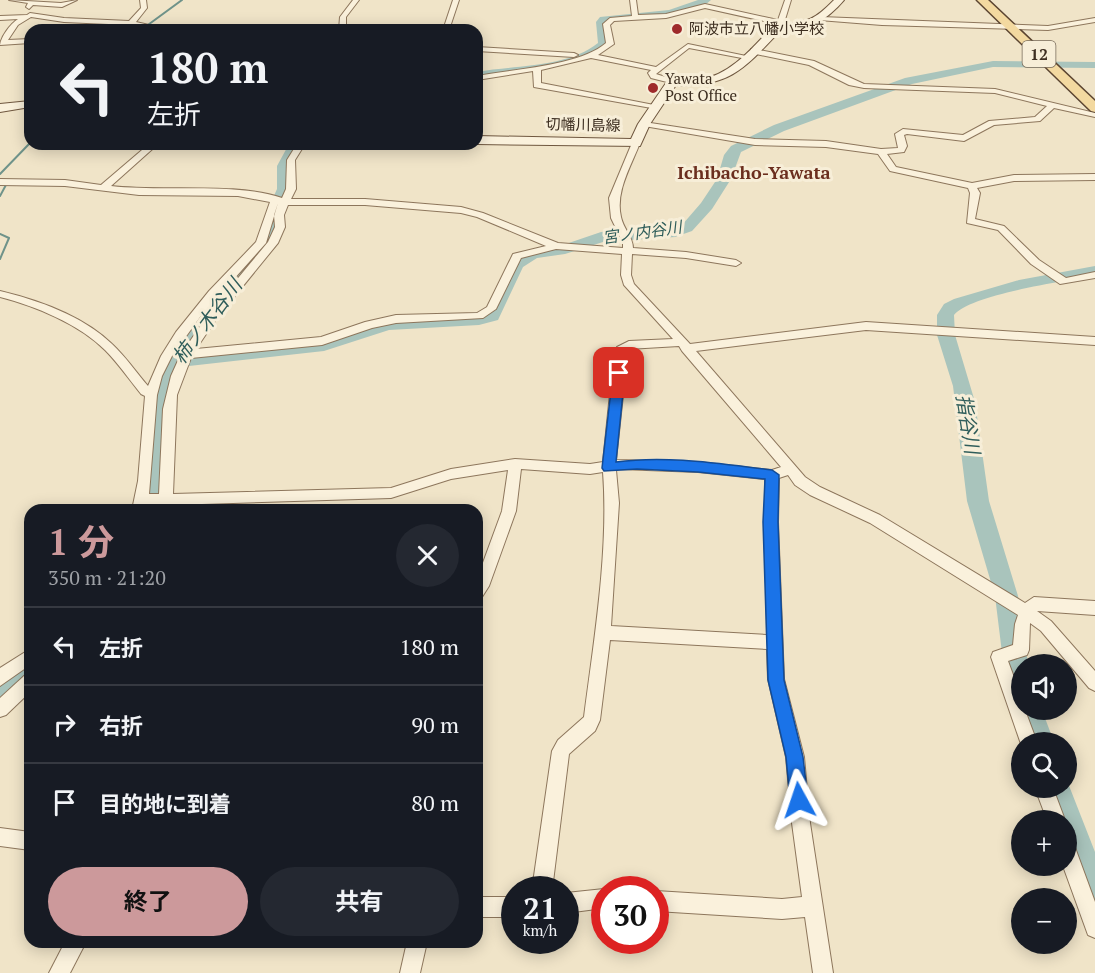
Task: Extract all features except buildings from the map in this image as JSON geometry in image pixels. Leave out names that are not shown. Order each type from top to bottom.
[{"type":"main road","points":[[672,82],[712,81],[751,54],[779,26],[795,28],[821,19],[839,0]]},
{"type":"main road","name":"12","points":[[982,0],[1095,108]]},
{"type":"main road","name":"切幡川島線","points":[[483,140],[636,143],[654,107],[672,82]]},
{"type":"main road","points":[[0,108],[24,105]]},
{"type":"street","points":[[12,0],[62,5],[74,0]]},
{"type":"street","points":[[131,23],[144,8],[143,0]]},
{"type":"street","points":[[343,24],[344,17],[356,0]]},
{"type":"street","points":[[448,24],[456,0]]},
{"type":"street","points":[[633,0],[635,16]]},
{"type":"street","points":[[483,77],[503,72],[537,70],[609,47],[607,21],[635,16],[666,16],[705,6],[779,26],[788,0]]},
{"type":"street","points":[[29,16],[28,6],[31,3]]},
{"type":"street","points":[[2,43],[15,24],[29,16]]},
{"type":"street","points":[[0,18],[29,16],[134,24]]},
{"type":"street","points":[[821,19],[1048,28],[1095,20]]},
{"type":"street","points":[[2,43],[24,41]]},
{"type":"street","points":[[672,82],[654,76],[656,69],[688,46],[811,63],[864,86],[995,91],[1095,115]]},
{"type":"street","points":[[483,49],[582,56],[656,69]]},
{"type":"street","points":[[537,70],[537,85],[654,107]]},
{"type":"street","points":[[644,124],[683,129],[730,140],[826,144],[881,152],[901,150],[903,146],[899,134],[906,131],[964,138],[992,123],[1037,119],[1051,106]]},
{"type":"street","points":[[636,143],[614,198],[616,218],[629,251],[626,275],[629,285],[761,432],[789,470],[815,491],[875,519],[999,594],[1046,626],[1095,683]]},
{"type":"street","points":[[104,187],[146,150]]},
{"type":"street","points":[[297,150],[291,160],[281,200],[280,227],[273,243],[184,351],[156,377],[151,394],[142,503],[391,493],[451,474],[515,464],[590,469],[637,464],[698,467],[772,475],[789,470]]},
{"type":"street","points":[[881,152],[893,169],[900,172],[972,186],[1014,178],[1095,177]]},
{"type":"street","points":[[0,182],[66,183],[140,192],[238,193],[281,200],[365,202],[461,210],[480,215],[559,247],[686,255],[736,263]]},
{"type":"street","points":[[972,186],[975,193],[970,221],[1001,228],[1035,262],[1064,282],[1095,275]]},
{"type":"street","points":[[163,502],[171,397],[175,376],[184,351],[261,243],[266,232],[266,217],[281,200]]},
{"type":"street","points":[[184,351],[322,341],[396,320],[479,316],[491,309],[517,256],[559,247]]},
{"type":"street","points":[[0,294],[73,322],[93,334],[104,342],[145,391],[151,394]]},
{"type":"street","points":[[544,876],[561,751],[565,744],[587,729],[592,720],[603,633],[612,503],[609,468],[623,347],[684,345],[839,328],[938,329],[1095,341]]},
{"type":"street","points":[[483,583],[509,511],[515,464]]},
{"type":"street","points":[[772,475],[773,642],[776,680],[795,757],[801,823],[823,973]]},
{"type":"street","points":[[1020,608],[1034,604],[1095,608]]},
{"type":"street","points":[[1020,608],[1021,650],[999,657],[1025,732]]},
{"type":"street","points":[[603,633],[773,642]]},
{"type":"street","points":[[0,678],[24,660]]},
{"type":"street","points":[[0,709],[24,687]]},
{"type":"street","points":[[0,837],[24,840]]},
{"type":"street","points":[[1077,873],[1092,906],[1095,928]]},
{"type":"street","points":[[669,902],[782,909],[813,906]]},
{"type":"street","points":[[483,907],[501,907]]},
{"type":"street","points":[[59,973],[73,948]]},
{"type":"street","points":[[410,973],[416,948]]},
{"type":"waterway","points":[[149,24],[182,0]]},
{"type":"waterway","name":"柿ノ木谷川","points":[[483,75],[564,62],[581,57],[604,44],[601,22],[604,19],[682,11],[706,0]]},
{"type":"waterway","name":"宮ノ内谷川","points":[[174,362],[324,345],[388,324],[479,319],[492,316],[516,264],[533,254],[559,251],[601,237],[675,232],[687,228],[707,206],[724,179],[731,155],[736,149],[779,128],[909,81],[993,64],[1095,65]]},
{"type":"waterway","points":[[0,174],[24,149]]},
{"type":"waterway","name":"柿ノ木谷川","points":[[174,362],[188,337],[268,243],[274,231],[272,216],[284,189],[284,166],[293,150]]},
{"type":"waterway","points":[[0,196],[7,183]]},
{"type":"waterway","points":[[0,234],[9,238],[0,259]]},
{"type":"waterway","name":"指谷川","points":[[1015,654],[1006,596],[978,501],[965,402],[948,346],[946,315],[950,308],[975,297],[1042,280],[1095,271]]},
{"type":"waterway","name":"柿ノ木谷川","points":[[149,504],[154,482],[156,423],[161,384],[174,362]]},
{"type":"waterway","name":"柿ノ木谷川","points":[[0,693],[24,672]]},
{"type":"waterway","name":"指谷川","points":[[1033,720],[1037,732]]},
{"type":"waterway","name":"指谷川","points":[[1061,798],[1095,892]]},
{"type":"place","name":"阿波市立八幡小学校","points":[[677,29]]},
{"type":"place","name":"Yawata Post Office","points":[[653,88]]},
{"type":"district","name":"Ichibacho-Yawata","points":[[754,173]]},
{"type":"route","points":[[619,373],[609,468],[621,464],[637,464],[698,467],[772,475],[773,642],[776,680],[795,757],[799,800]]}]
